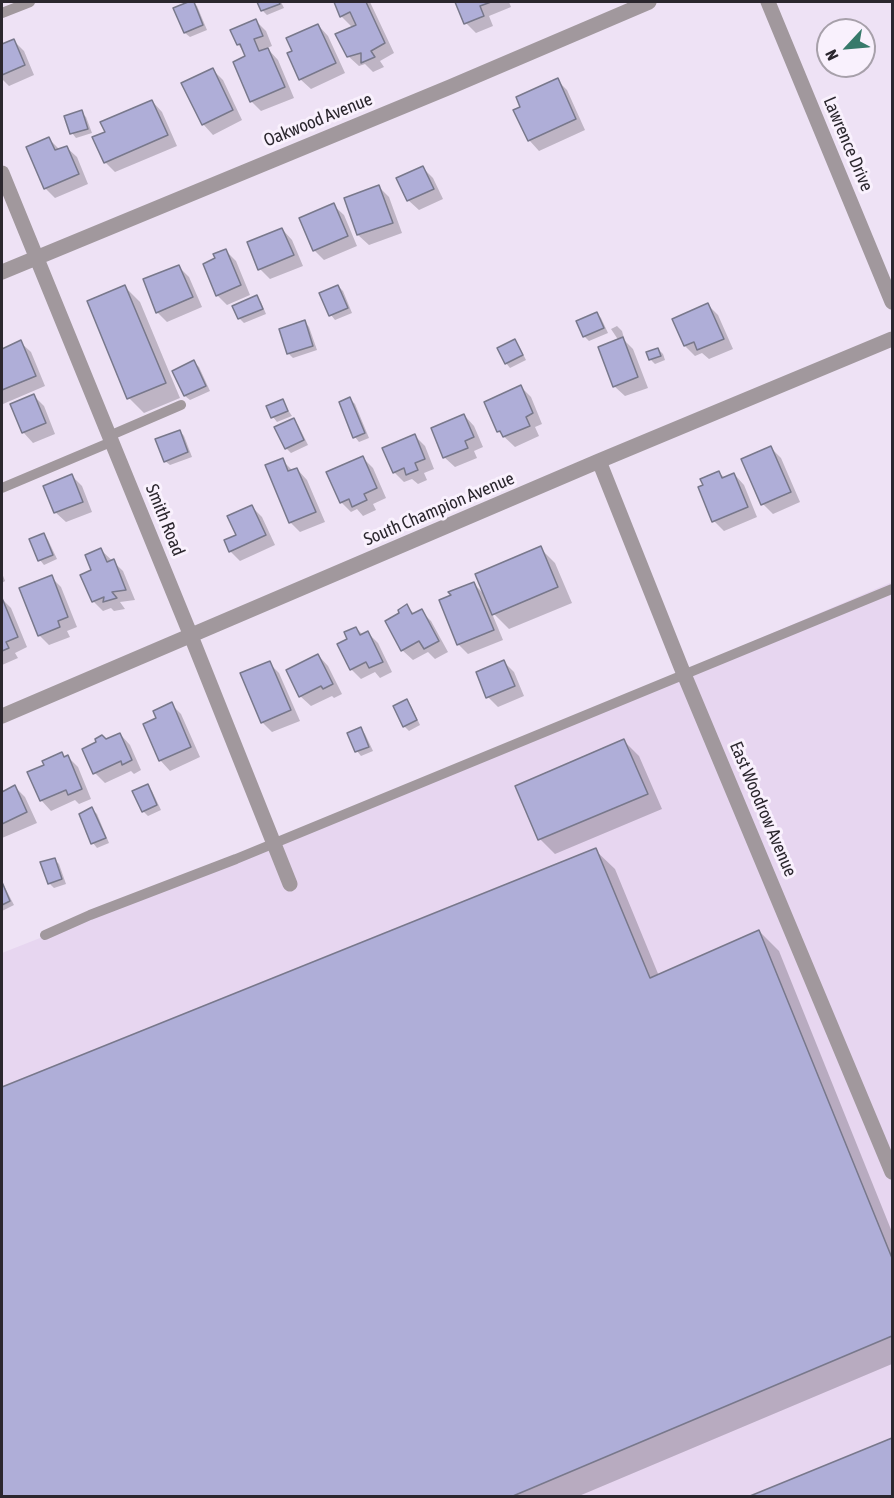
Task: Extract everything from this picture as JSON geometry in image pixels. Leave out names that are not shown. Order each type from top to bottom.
[{"type":"street","name":"Oakwood Avenue","points":[[2,272],[450,87],[649,2]]},
{"type":"street","name":"Lawrence Drive","points":[[768,2],[892,302]]},
{"type":"street","name":"Smith Road","points":[[2,173],[290,884]]},
{"type":"street","name":"South Champion Avenue","points":[[2,716],[599,461],[892,339]]},
{"type":"street","name":"East Woodrow Avenue","points":[[599,461],[684,673],[892,1172]]},
{"type":"lane","points":[[2,13],[30,2]]},
{"type":"lane","points":[[2,488],[181,405]]},
{"type":"lane","points":[[45,935],[892,589]]},
{"type":"shaded area","points":[[892,582],[892,1496],[2,1496],[2,953],[271,847]]},
{"type":"building","points":[[194,2],[203,25],[184,33],[173,8]]},
{"type":"building","points":[[257,2],[279,2],[280,4],[261,11]]},
{"type":"building","points":[[334,2],[366,2],[385,43],[371,51],[375,57],[361,63],[361,53],[347,57],[335,34],[356,25],[350,12],[340,17]]},
{"type":"building","points":[[455,2],[491,2],[480,6],[484,16],[464,24]]},
{"type":"building","points":[[256,19],[263,36],[254,39],[259,51],[268,48],[285,87],[250,102],[233,62],[245,56],[230,30]]},
{"type":"building","points":[[318,24],[336,63],[299,80],[287,53],[292,51],[286,38]]},
{"type":"building","points":[[14,39],[25,65],[2,75],[2,44]]},
{"type":"building","points":[[213,68],[233,110],[202,125],[181,83]]},
{"type":"building","points":[[558,78],[576,119],[528,141],[513,110],[520,107],[516,97]]},
{"type":"building","points":[[152,100],[168,135],[104,163],[92,137],[105,132],[100,122]]},
{"type":"building","points":[[82,110],[88,129],[70,134],[64,116]]},
{"type":"building","points":[[49,137],[55,150],[67,146],[79,174],[44,189],[26,147]]},
{"type":"building","points":[[423,166],[434,189],[407,201],[396,178]]},
{"type":"building","points":[[379,185],[393,223],[357,235],[344,198]]},
{"type":"building","points":[[334,203],[348,236],[313,251],[299,218]]},
{"type":"building","points":[[282,228],[294,255],[258,270],[247,242]]},
{"type":"building","points":[[226,249],[241,285],[216,296],[203,264],[215,258],[213,254]]},
{"type":"building","points":[[179,265],[193,297],[156,313],[143,279]]},
{"type":"building","points":[[125,285],[166,383],[127,399],[87,301]]},
{"type":"building","points":[[338,285],[348,308],[329,316],[319,293]]},
{"type":"building","points":[[257,295],[263,309],[238,319],[232,306]]},
{"type":"building","points":[[708,303],[724,339],[697,350],[694,342],[684,346],[672,319]]},
{"type":"building","points":[[597,312],[604,328],[583,337],[576,321]]},
{"type":"building","points":[[305,320],[313,346],[287,354],[279,329]]},
{"type":"building","points":[[623,337],[638,377],[613,387],[598,347]]},
{"type":"building","points":[[515,339],[523,355],[505,364],[497,348]]},
{"type":"building","points":[[21,340],[36,376],[2,390],[2,349]]},
{"type":"building","points":[[658,348],[661,356],[649,360],[646,352]]},
{"type":"building","points":[[194,360],[206,386],[184,396],[172,371]]},
{"type":"building","points":[[521,385],[533,413],[526,417],[530,426],[503,437],[500,431],[497,432],[484,402]]},
{"type":"building","points":[[34,394],[46,423],[22,433],[10,404]]},
{"type":"building","points":[[350,397],[365,433],[353,438],[339,402]]},
{"type":"building","points":[[283,399],[288,411],[271,418],[266,406]]},
{"type":"building","points":[[464,414],[474,437],[465,441],[468,448],[443,458],[431,428]]},
{"type":"building","points":[[294,418],[304,440],[285,449],[274,427]]},
{"type":"building","points":[[180,430],[188,452],[164,462],[155,439]]},
{"type":"building","points":[[415,434],[425,459],[415,463],[418,470],[406,475],[404,468],[393,473],[382,448]]},
{"type":"building","points":[[771,446],[791,492],[761,505],[741,459]]},
{"type":"building","points":[[363,456],[377,488],[364,494],[367,500],[352,507],[349,499],[340,503],[326,472]]},
{"type":"building","points":[[283,458],[288,471],[297,468],[316,512],[289,523],[265,465]]},
{"type":"building","points":[[719,471],[722,478],[734,473],[748,507],[712,522],[698,487],[703,485],[700,479]]},
{"type":"building","points":[[72,474],[83,502],[54,513],[43,486]]},
{"type":"building","points":[[252,505],[266,535],[229,552],[224,540],[236,535],[227,516]]},
{"type":"building","points":[[44,533],[53,555],[38,561],[29,539]]},
{"type":"building","points":[[541,546],[558,587],[492,615],[475,574]]},
{"type":"building","points":[[101,548],[107,562],[114,559],[126,590],[112,592],[117,598],[103,602],[104,597],[92,602],[80,575],[91,570],[85,555]]},
{"type":"building","points":[[52,575],[68,617],[58,621],[60,627],[38,636],[19,588]]},
{"type":"building","points":[[474,582],[494,630],[457,645],[439,600],[451,595],[448,592]]},
{"type":"building","points":[[2,598],[18,637],[6,642],[9,648],[2,651]]},
{"type":"building","points":[[407,604],[412,614],[422,609],[439,641],[424,649],[419,641],[401,651],[385,621],[399,613],[398,610]]},
{"type":"building","points":[[356,627],[360,635],[368,631],[383,662],[369,668],[366,662],[350,670],[337,644],[347,639],[344,632]]},
{"type":"building","points":[[318,654],[333,684],[323,689],[321,686],[299,697],[286,670]]},
{"type":"building","points":[[504,660],[515,686],[486,698],[476,672]]},
{"type":"building","points":[[270,661],[291,710],[261,723],[240,673]]},
{"type":"building","points":[[407,699],[417,720],[403,727],[393,706]]},
{"type":"building","points":[[172,702],[191,747],[159,761],[143,724],[156,718],[153,711]]},
{"type":"building","points":[[361,727],[369,747],[355,752],[347,733]]},
{"type":"building","points":[[120,733],[132,760],[122,765],[121,761],[93,774],[82,749],[96,742],[95,739],[102,735],[106,739]]},
{"type":"building","points":[[624,739],[648,794],[538,840],[515,786]]},
{"type":"building","points":[[62,752],[64,757],[68,755],[82,789],[68,795],[66,790],[40,801],[27,772],[44,765],[42,761]]},
{"type":"building","points":[[148,784],[157,805],[142,812],[132,791]]},
{"type":"building","points":[[15,785],[27,812],[2,824],[2,792]]},
{"type":"building","points":[[92,807],[106,838],[91,844],[79,814]]},
{"type":"building","points":[[596,848],[650,978],[759,930],[892,1258],[892,1336],[513,1496],[2,1496],[2,1087]]},
{"type":"building","points":[[55,858],[62,879],[48,884],[40,862]]},
{"type":"building","points":[[2,882],[10,901],[2,905]]},
{"type":"building","points":[[892,1438],[892,1496],[750,1496]]}]
